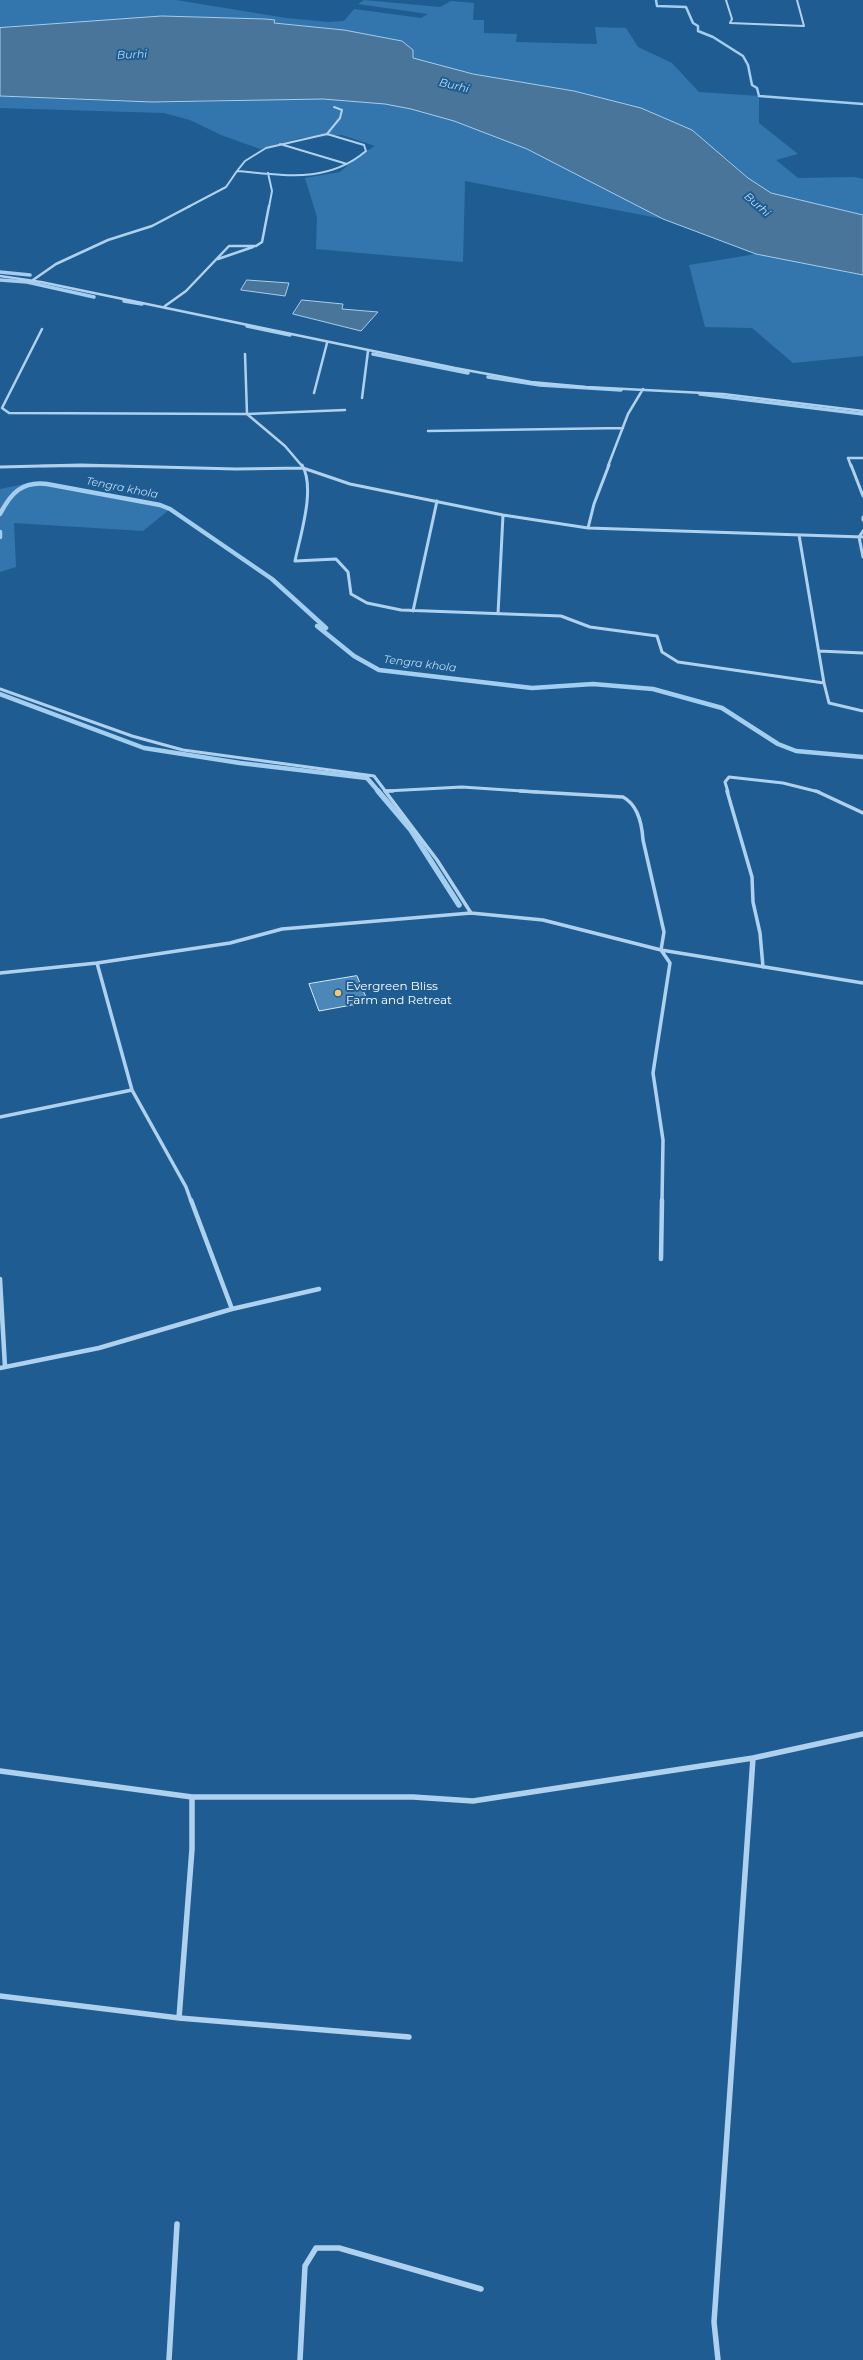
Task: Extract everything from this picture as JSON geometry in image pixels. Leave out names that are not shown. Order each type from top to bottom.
[{"type":"street","points":[[726,0],[732,19],[730,23],[804,26],[797,0]]},
{"type":"street","points":[[326,134],[340,118],[342,110],[334,107]]},
{"type":"street","points":[[33,280],[56,264],[108,240],[152,226],[226,187],[229,184],[232,175],[237,171],[244,160],[280,144],[326,134],[364,145],[366,151],[347,164],[317,175],[237,171]]},
{"type":"street","points":[[280,144],[347,164]]},
{"type":"street","points":[[218,260],[256,246],[262,242],[272,191],[268,173]]},
{"type":"street","points":[[165,306],[186,291],[218,260],[229,246],[256,246]]},
{"type":"street","points":[[0,276],[33,280],[107,296],[165,306],[327,343],[507,378],[567,387],[643,389],[724,394],[863,411]]},
{"type":"street","points":[[42,329],[2,408],[3,411],[20,414],[247,414],[345,410]]},
{"type":"street","points":[[314,393],[327,343]]},
{"type":"street","points":[[362,398],[368,351]]},
{"type":"street","points":[[245,354],[247,414],[266,429],[303,468],[308,493],[295,561],[336,559],[348,572],[350,594],[367,603],[413,611],[561,616],[590,627],[657,636],[659,648],[666,658],[684,664],[824,683]]},
{"type":"street","points":[[588,528],[594,504],[628,414],[643,389]]},
{"type":"street","points":[[428,431],[623,428]]},
{"type":"street","points":[[863,458],[848,458],[863,496]]},
{"type":"street","points":[[0,467],[81,465],[236,469],[303,468],[350,484],[503,515],[588,528],[861,537]]},
{"type":"street","points":[[856,476],[863,476]]},
{"type":"street","points":[[413,611],[437,501]]},
{"type":"street","points":[[498,614],[503,515]]},
{"type":"street","points":[[863,531],[861,537],[863,558]]},
{"type":"street","points":[[799,535],[824,683],[829,703],[863,711]]},
{"type":"street","points":[[819,651],[863,653]]},
{"type":"street","points":[[0,689],[132,736],[183,750],[374,776],[437,860],[472,913]]},
{"type":"street","points":[[763,968],[760,933],[752,902],[752,877],[725,782],[729,777],[800,784],[821,791],[863,813]]},
{"type":"street","points":[[386,791],[462,787],[616,797],[632,802],[642,826],[642,840],[664,932],[661,950],[670,963],[653,1073],[663,1140],[661,1259]]},
{"type":"street","points":[[0,973],[97,963],[230,943],[282,929],[472,913],[543,920],[661,950],[763,968],[863,983]]},
{"type":"street","points":[[97,963],[132,1090],[186,1186],[232,1309]]},
{"type":"street","points":[[0,1116],[132,1090]]},
{"type":"street","points":[[0,1279],[3,1367],[99,1348],[232,1309],[319,1288]]},
{"type":"street","points":[[0,1771],[192,1797],[413,1797],[473,1801],[753,1758],[863,1734]]},
{"type":"street","points":[[718,2360],[714,2322],[753,1758]]},
{"type":"street","points":[[179,2018],[192,1849],[192,1797]]},
{"type":"street","points":[[0,1996],[179,2018],[409,2037]]},
{"type":"street","points":[[169,2360],[177,2224]]},
{"type":"street","points":[[300,2360],[305,2266],[316,2248],[339,2248],[481,2289]]},
{"type":"shaded area","points":[[0,0],[176,0],[286,18],[328,22],[344,21],[354,9],[421,18],[428,14],[358,4],[364,0],[440,7],[451,1],[474,3],[473,20],[484,20],[484,33],[517,34],[516,42],[597,44],[595,27],[626,28],[638,47],[672,63],[699,92],[759,96],[759,123],[798,154],[776,160],[798,178],[855,177],[863,179],[863,215],[771,193],[748,178],[726,158],[641,108],[574,91],[473,74],[412,58],[413,50],[402,41],[344,30],[276,23],[275,20],[265,19],[162,16],[0,28]]},
{"type":"shaded area","points":[[0,96],[148,102],[331,99],[384,103],[443,117],[508,141],[540,155],[663,219],[465,181],[463,262],[316,249],[317,217],[305,178],[340,172],[357,157],[375,146],[342,135],[301,138],[260,149],[221,135],[190,120],[164,113],[0,108]]},
{"type":"shaded area","points":[[756,254],[863,275],[863,356],[793,363],[752,328],[705,327],[689,265]]},
{"type":"shaded area","points":[[30,483],[138,500],[170,509],[143,531],[14,523],[16,567],[0,572],[0,489]]},
{"type":"water","name":"Burhi","points":[[162,16],[275,20],[274,23],[344,30],[402,41],[413,50],[413,58],[473,74],[574,91],[641,108],[692,130],[748,178],[771,193],[863,215],[863,275],[756,254],[663,219],[527,149],[454,121],[411,109],[385,104],[323,99],[152,102],[0,96],[0,28]]},
{"type":"water","points":[[247,280],[289,283],[285,296],[241,290]]},
{"type":"water","points":[[302,300],[343,304],[342,309],[378,312],[361,331],[293,314]]},
{"type":"building","name":"Evergreen Bliss Farm and Retreat","points":[[357,976],[368,1002],[319,1011],[309,984]]},
{"type":"waterway","points":[[656,0],[657,6],[686,7],[693,23],[698,26],[698,31],[713,37],[743,56],[748,65],[752,85],[757,88],[759,96],[863,104]]},
{"type":"waterway","points":[[0,272],[30,275]]},
{"type":"waterway","points":[[0,280],[27,282],[94,297]]},
{"type":"waterway","points":[[124,301],[142,304]]},
{"type":"waterway","points":[[247,326],[290,335]]},
{"type":"waterway","points":[[373,354],[468,373]]},
{"type":"waterway","points":[[488,377],[540,385],[621,390]]},
{"type":"waterway","points":[[700,394],[863,414]]},
{"type":"waterway","name":"Tengra khola","points":[[0,514],[13,494],[31,484],[47,484],[160,505],[170,509],[272,579],[326,628],[317,626],[354,656],[379,670],[532,688],[593,684],[653,689],[722,708],[778,744],[796,751],[863,757]]},
{"type":"waterway","name":"Tengra khola","points":[[0,532],[0,537]]},
{"type":"waterway","points":[[0,694],[144,748],[240,763],[367,778],[379,792]]},
{"type":"waterway","points":[[378,791],[411,830],[459,905]]},
{"type":"place","name":"Evergreen Bliss Farm and Retreat","points":[[338,993]]}]
